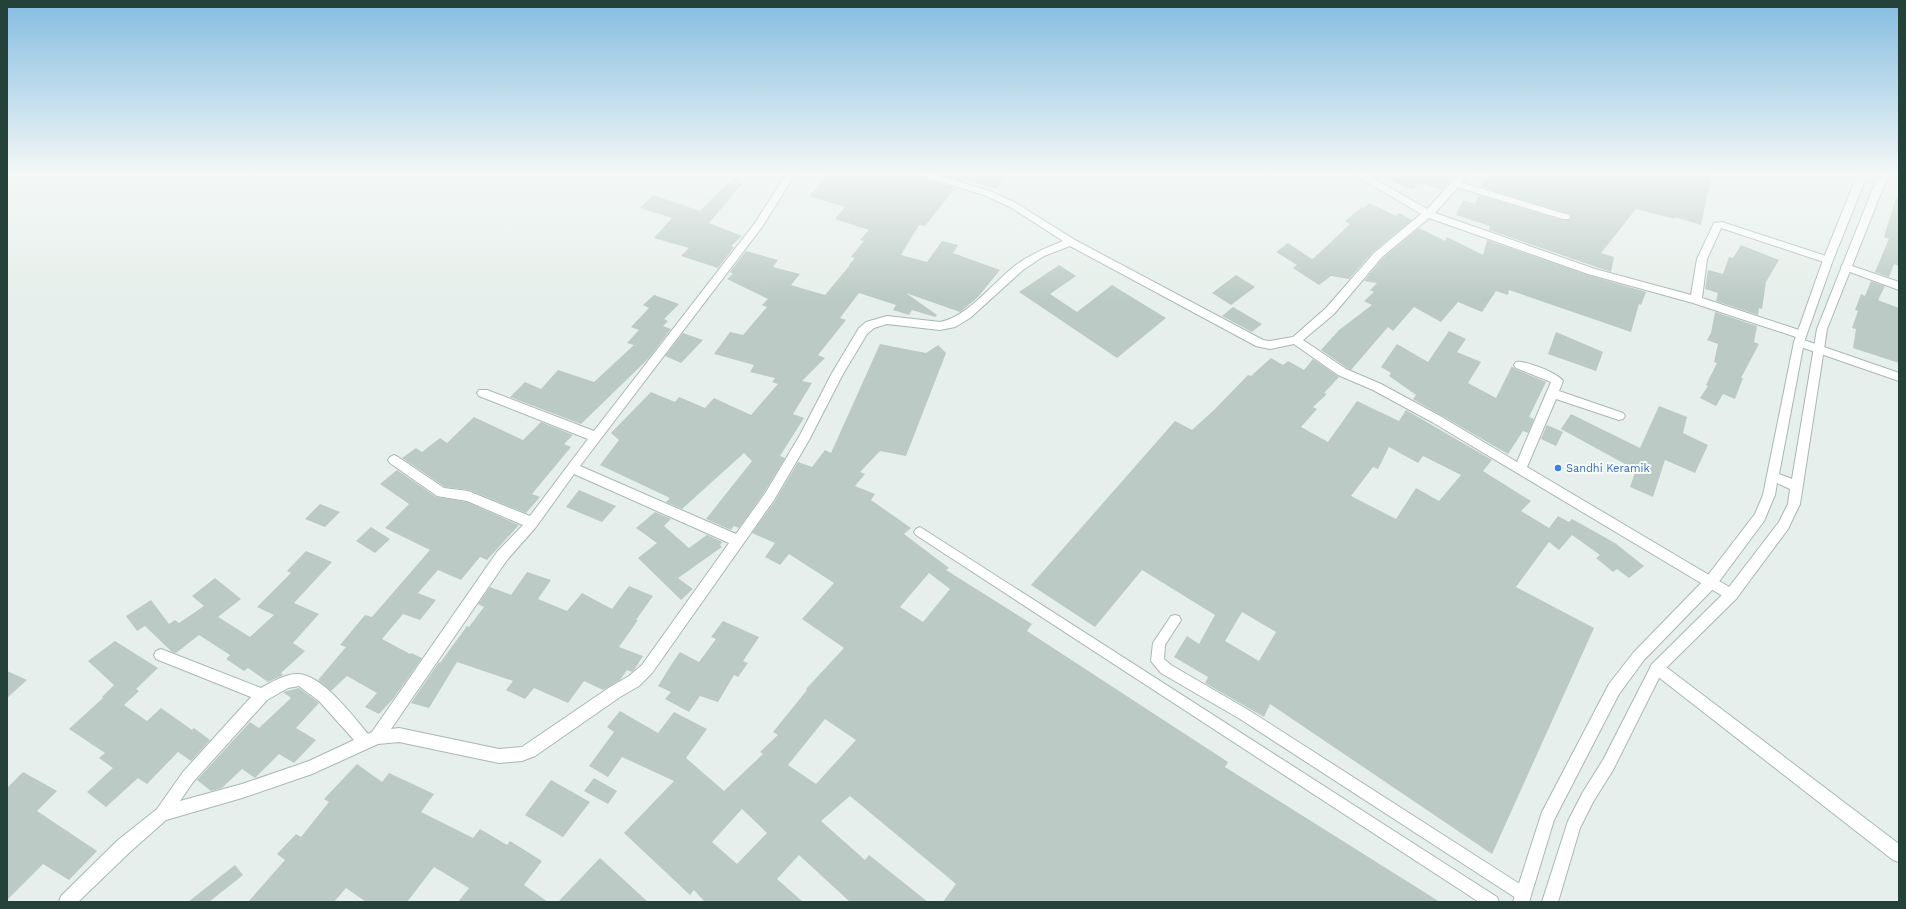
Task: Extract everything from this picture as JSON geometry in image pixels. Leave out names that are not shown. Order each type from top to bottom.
[{"type":"street","points":[[371,739],[502,556],[532,523],[572,468],[765,215]]},
{"type":"street","points":[[1029,215],[1071,242],[1260,343],[1270,345],[1296,340],[1330,311],[1378,255],[1426,215]]},
{"type":"street","points":[[1432,215],[1592,272],[1696,300],[1800,339],[1818,349],[1899,377]]},
{"type":"street","points":[[1523,899],[1547,817],[1614,689],[1639,656],[1710,583],[1760,517],[1769,495],[1800,339],[1828,260],[1846,215]]},
{"type":"street","points":[[1550,902],[1573,826],[1608,765],[1657,668],[1731,595],[1784,526],[1794,504],[1822,328],[1867,215]]},
{"type":"street","points":[[1696,300],[1702,259],[1717,225],[1722,225],[1828,260]]},
{"type":"street","points":[[162,814],[242,791],[312,767],[371,739],[399,735],[499,756],[522,754],[530,751],[634,682],[647,669],[770,496],[805,437],[838,374],[870,325],[887,320],[940,326],[951,324],[966,315],[1019,268],[1040,254],[1071,242]]},
{"type":"street","points":[[1846,267],[1899,286]]},
{"type":"street","points":[[1296,340],[1342,372],[1377,387],[1436,419],[1731,595]]},
{"type":"street","points":[[1520,365],[1554,378],[1556,382],[1553,393],[1520,469]]},
{"type":"street","points":[[483,393],[596,437]]},
{"type":"street","points":[[1553,393],[1619,416]]},
{"type":"street","points":[[394,460],[441,493],[468,496],[532,523]]},
{"type":"street","points":[[572,468],[738,541]]},
{"type":"street","points":[[1772,476],[1796,486]]},
{"type":"street","points":[[161,655],[262,696]]},
{"type":"street","points":[[1657,668],[1899,854]]},
{"type":"street","points":[[67,902],[124,846],[162,814],[188,777],[262,696],[286,682],[301,680],[308,684],[371,739]]},
{"type":"lane","points":[[1561,215],[1566,217]]},
{"type":"lane","points":[[920,532],[1015,596],[1134,670],[1492,902]]},
{"type":"lane","points":[[1175,620],[1160,643],[1156,661],[1166,669],[1245,715],[1523,899]]},
{"type":"building","points":[[664,215],[715,215],[709,223],[742,236],[731,246],[734,247],[718,268],[681,256],[689,248],[654,238],[672,218]]},
{"type":"building","points":[[838,215],[933,215],[925,226],[919,225],[901,255],[927,262],[942,241],[958,245],[953,253],[1000,270],[978,297],[960,312],[906,293],[937,315],[935,317],[912,310],[909,315],[893,310],[896,305],[859,293],[840,318],[846,320],[818,355],[825,358],[802,381],[812,383],[793,414],[804,418],[780,456],[785,458],[765,491],[739,528],[734,526],[731,530],[706,519],[752,461],[744,453],[682,509],[666,502],[670,498],[600,465],[619,440],[611,433],[651,392],[675,402],[679,397],[705,408],[714,398],[751,415],[778,384],[772,382],[775,378],[750,372],[754,365],[714,354],[730,332],[743,335],[767,307],[762,305],[768,299],[727,279],[733,274],[730,272],[746,251],[778,260],[773,267],[800,274],[791,285],[825,295],[855,258],[851,257],[864,241],[860,240],[869,230],[835,219]]},
{"type":"building","points":[[1352,215],[1403,215],[1412,220],[1373,252],[1349,279],[1331,276],[1319,285],[1293,268],[1297,265],[1276,252],[1288,243],[1312,259],[1350,224],[1345,221]]},
{"type":"building","points":[[1457,215],[1547,215],[1563,220],[1570,220],[1571,216],[1631,215],[1601,253],[1614,257],[1611,272],[1489,230],[1490,226]]},
{"type":"building","points":[[1661,215],[1703,215],[1701,225],[1675,217],[1675,219]]},
{"type":"building","points":[[1891,215],[1899,215],[1899,266],[1894,264],[1889,277],[1875,272],[1889,239],[1884,237]]},
{"type":"building","points":[[1419,228],[1445,241],[1447,237],[1483,255],[1487,240],[1588,275],[1646,292],[1641,305],[1639,304],[1631,332],[1509,290],[1508,295],[1496,291],[1482,312],[1458,302],[1441,322],[1414,307],[1393,331],[1388,327],[1351,370],[1321,350],[1339,330],[1372,305],[1364,301],[1374,292],[1370,290],[1377,283],[1364,281],[1383,258]]},
{"type":"building","points":[[1741,245],[1779,260],[1766,282],[1762,309],[1759,308],[1758,315],[1716,301],[1718,293],[1705,289],[1708,270],[1723,274],[1729,257],[1733,258]]},
{"type":"building","points":[[1059,265],[1076,276],[1050,294],[1077,312],[1112,285],[1166,318],[1117,358],[1019,292]]},
{"type":"building","points":[[1236,275],[1255,287],[1231,305],[1212,293]]},
{"type":"building","points":[[1871,281],[1885,286],[1878,300],[1899,308],[1899,363],[1853,348],[1856,329],[1852,328],[1858,311],[1855,310],[1861,294],[1865,296]]},
{"type":"building","points":[[654,295],[679,304],[664,319],[668,321],[663,326],[671,329],[649,358],[581,424],[510,397],[525,382],[541,389],[558,370],[594,382],[634,345],[627,343],[639,330],[631,327],[649,308],[643,305]]},
{"type":"building","points":[[1233,307],[1262,324],[1252,332],[1222,316]]},
{"type":"building","points":[[1715,312],[1757,326],[1754,342],[1759,344],[1741,378],[1743,378],[1735,399],[1723,394],[1716,406],[1700,398],[1708,386],[1706,385],[1717,363],[1714,362],[1718,344],[1707,340],[1711,333]]},
{"type":"building","points":[[1449,331],[1466,339],[1457,352],[1481,362],[1468,383],[1496,398],[1512,366],[1515,369],[1546,382],[1529,417],[1534,419],[1528,433],[1523,431],[1508,454],[1413,399],[1416,395],[1389,376],[1391,373],[1381,367],[1397,344],[1428,362]]},
{"type":"building","points":[[1556,332],[1603,352],[1596,371],[1548,354]]},
{"type":"building","points":[[683,333],[703,340],[681,363],[665,356]]},
{"type":"building","points":[[880,344],[926,353],[938,345],[946,353],[906,456],[880,451],[860,472],[865,474],[855,486],[875,494],[871,500],[911,528],[904,534],[949,568],[946,570],[1032,624],[1027,631],[1228,762],[1225,767],[1440,902],[943,902],[956,884],[850,796],[821,821],[865,860],[869,855],[928,902],[850,902],[799,855],[777,879],[803,902],[705,902],[694,890],[690,895],[624,833],[674,781],[622,757],[608,777],[589,766],[614,732],[607,727],[620,711],[658,733],[674,712],[707,729],[686,758],[724,791],[763,754],[760,752],[778,735],[773,732],[807,690],[806,689],[844,648],[802,619],[834,583],[789,554],[780,565],[765,557],[775,543],[752,533],[775,501],[798,462],[812,467],[825,450],[831,453]],"holes":[[[929,573],[950,589],[923,622],[900,607]],[[825,719],[856,740],[816,784],[788,765]],[[742,809],[767,833],[737,864],[712,842]]]},
{"type":"building","points":[[1271,358],[1283,365],[1288,361],[1304,370],[1313,359],[1339,377],[1324,393],[1327,394],[1313,407],[1317,409],[1301,427],[1328,442],[1357,401],[1399,421],[1406,410],[1492,460],[1483,471],[1531,501],[1521,511],[1549,528],[1558,516],[1569,522],[1572,519],[1615,543],[1644,566],[1629,578],[1617,569],[1613,572],[1596,558],[1600,555],[1572,535],[1559,550],[1549,542],[1516,587],[1594,628],[1492,854],[1270,704],[1264,717],[1205,683],[1208,677],[1174,657],[1187,636],[1199,644],[1215,615],[1142,570],[1095,627],[1031,585],[1175,421],[1192,430],[1248,375],[1251,376]],"holes":[[[1389,447],[1418,463],[1423,456],[1461,475],[1439,501],[1416,488],[1396,519],[1351,496],[1373,467],[1378,469]],[[1242,612],[1276,632],[1259,661],[1225,641]]]},
{"type":"building","points":[[1659,406],[1687,417],[1683,433],[1708,445],[1695,473],[1665,460],[1653,497],[1630,487],[1636,470],[1561,429],[1571,414],[1640,448]]},
{"type":"building","points":[[474,417],[523,440],[541,422],[573,435],[564,444],[571,447],[532,494],[540,497],[526,513],[469,490],[445,487],[402,458],[416,448],[422,452],[440,438],[447,443]]},
{"type":"building","points":[[1547,425],[1563,432],[1556,446],[1541,439]]},
{"type":"building","points":[[397,470],[436,497],[467,502],[519,525],[487,560],[480,557],[461,580],[438,570],[418,593],[436,600],[420,620],[403,614],[382,639],[410,654],[411,653],[422,658],[393,699],[379,714],[365,707],[377,693],[347,676],[331,691],[318,680],[346,647],[340,645],[365,615],[372,617],[430,550],[385,528],[409,504],[380,484]]},
{"type":"building","points":[[579,490],[616,506],[602,522],[566,507]]},
{"type":"building","points":[[320,504],[340,512],[325,527],[305,519]]},
{"type":"building","points":[[655,512],[671,519],[664,526],[689,548],[707,535],[722,542],[720,545],[722,547],[678,578],[693,589],[681,600],[638,558],[657,543],[636,528]]},
{"type":"building","points":[[371,527],[390,539],[375,553],[356,541]]},
{"type":"building","points":[[306,551],[332,562],[294,603],[319,614],[293,643],[305,651],[281,673],[283,675],[268,682],[248,668],[244,671],[226,659],[230,655],[199,635],[176,653],[172,652],[145,626],[137,631],[126,616],[151,600],[169,624],[175,620],[179,623],[204,606],[192,596],[215,578],[241,599],[218,617],[250,637],[274,615],[257,607],[291,573],[287,571]]},
{"type":"building","points":[[527,572],[551,580],[538,599],[567,611],[582,593],[612,609],[629,586],[653,596],[619,647],[643,656],[634,670],[632,672],[627,670],[620,680],[603,690],[584,681],[568,703],[534,688],[525,699],[506,690],[513,681],[457,662],[429,708],[411,703],[439,662],[440,663],[467,626],[469,627],[484,607],[478,604],[490,587],[511,595]]},
{"type":"building","points":[[723,621],[759,637],[743,661],[748,663],[738,677],[734,675],[718,702],[700,696],[689,712],[665,699],[671,692],[658,686],[680,652],[699,662],[716,639],[711,637]]},
{"type":"building","points":[[115,641],[158,668],[136,689],[139,691],[124,705],[147,721],[161,708],[192,730],[194,728],[210,740],[191,761],[178,752],[147,784],[138,778],[106,807],[87,792],[113,768],[99,758],[105,753],[69,729],[103,698],[102,697],[114,685],[88,661]]},
{"type":"building","points":[[7,671],[27,680],[7,698]]},
{"type":"building","points":[[299,688],[319,703],[296,728],[316,740],[294,763],[279,754],[255,778],[242,769],[222,788],[211,791],[197,780],[250,722],[259,728],[291,698],[283,692]]},
{"type":"building","points":[[357,764],[382,782],[389,773],[434,794],[421,812],[473,838],[480,829],[507,845],[510,841],[542,861],[524,885],[548,902],[458,902],[469,888],[434,867],[407,902],[366,902],[346,888],[334,902],[248,902],[285,860],[277,854],[296,834],[301,837],[329,802],[324,799]]},
{"type":"building","points":[[23,772],[57,791],[37,811],[97,851],[69,880],[43,864],[7,900],[7,788]]},
{"type":"building","points":[[594,778],[617,791],[608,804],[584,791]]},
{"type":"building","points":[[551,780],[590,802],[563,837],[525,815]]},
{"type":"building","points":[[600,858],[648,902],[558,902]]},
{"type":"building","points":[[235,865],[243,875],[209,902],[188,902]]},
{"type":"place","name":"Sandhi Keramik","points":[[1558,468]]}]
